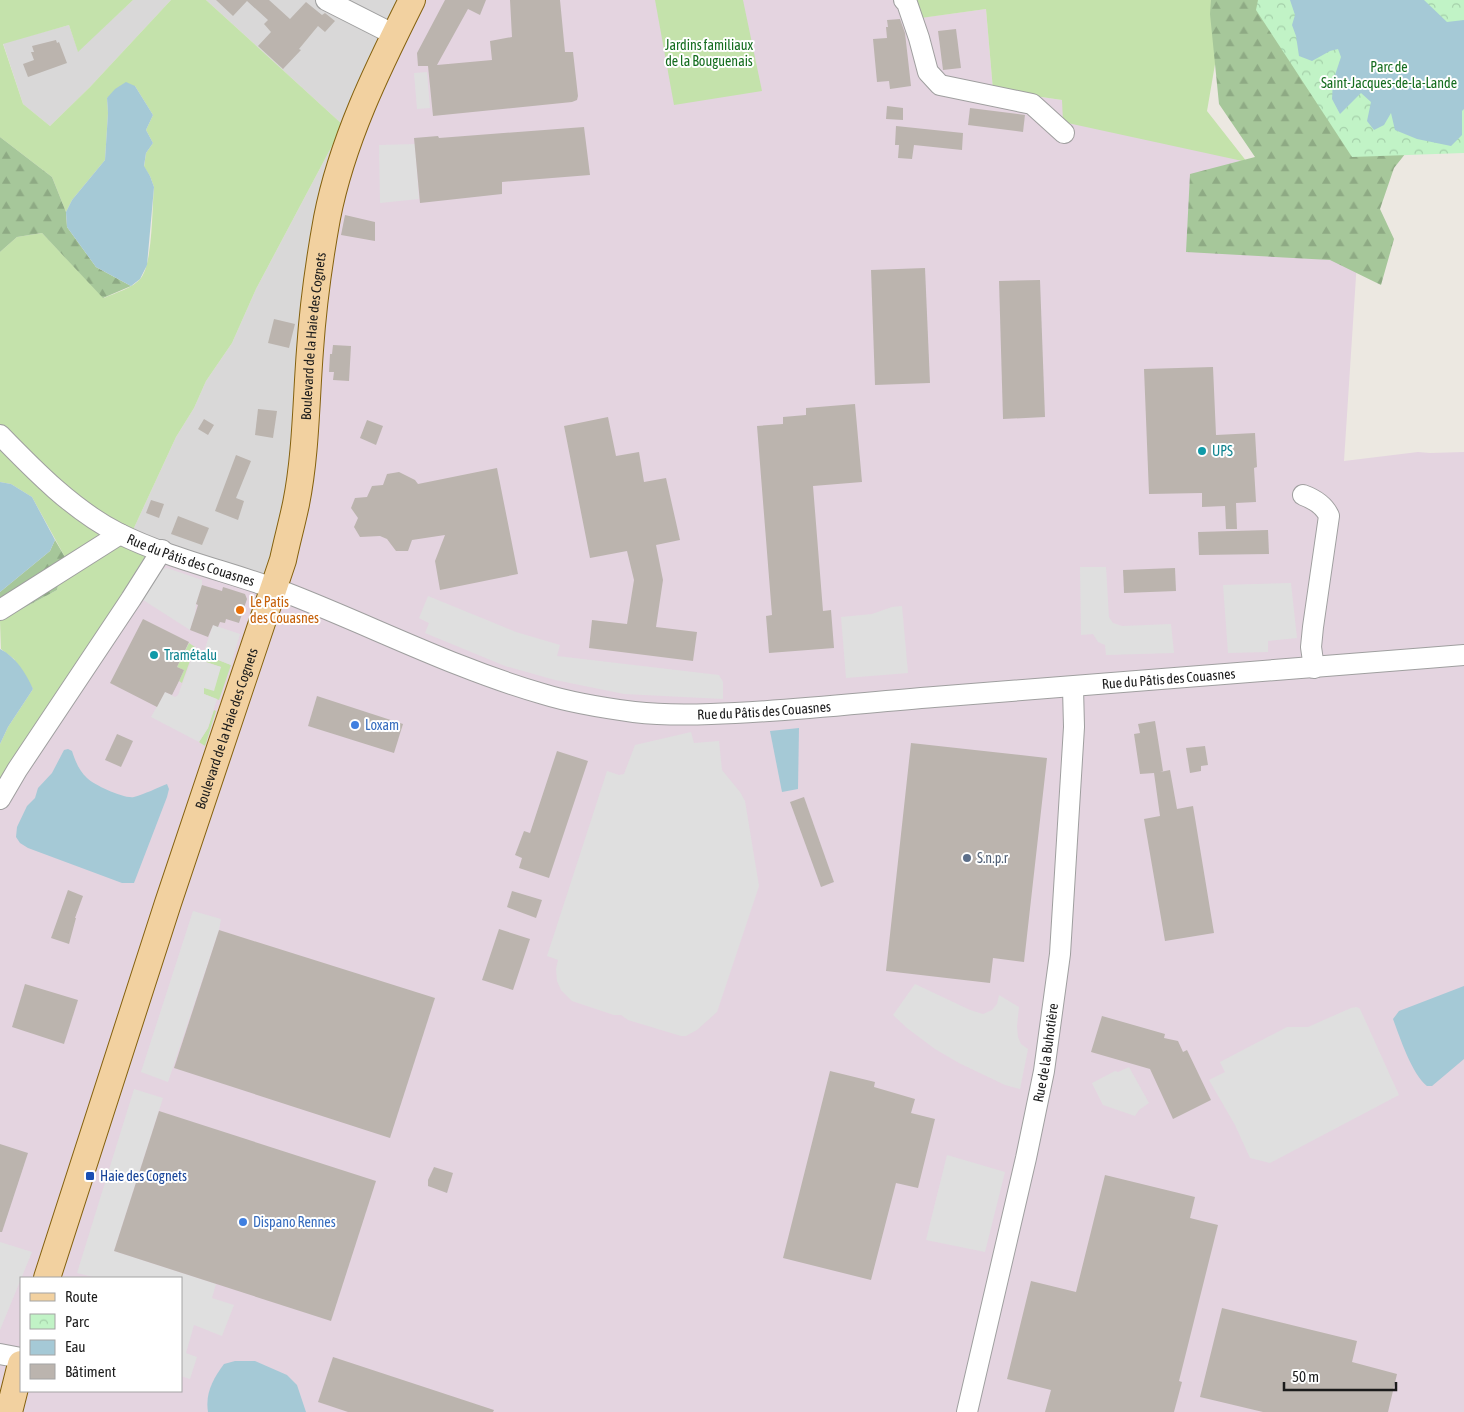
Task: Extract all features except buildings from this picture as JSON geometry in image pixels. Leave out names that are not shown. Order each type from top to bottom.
[{"type":"main road","name":"Boulevard de la Haie des Cognets","points":[[47,1277],[168,902],[283,560],[296,504],[308,396],[314,301],[327,217],[353,128],[412,0]]},
{"type":"main road","points":[[9,1412],[20,1368]]},
{"type":"street","points":[[326,0],[395,35]]},
{"type":"street","points":[[904,0],[907,3],[919,38],[928,72],[940,86],[1032,104],[1064,133]]},
{"type":"street","name":"Rue du Pâtis des Couasnes","points":[[0,434],[44,479],[98,521],[120,534],[319,605],[432,655],[490,677],[546,695],[633,712],[684,716],[746,714],[925,698],[1073,688],[1464,656]]},
{"type":"street","points":[[1303,495],[1316,500],[1326,509],[1329,516],[1311,647],[1314,668]]},
{"type":"street","points":[[0,610],[120,534]]},
{"type":"street","points":[[0,799],[17,770],[132,599],[162,550]]},
{"type":"street","name":"Rue de la Buhotière","points":[[967,1412],[1026,1158],[1044,1071],[1060,954],[1074,727],[1073,688]]},
{"type":"street","points":[[0,1354],[20,1358]]},
{"type":"shaded area","points":[[133,0],[171,0],[90,87],[50,126],[23,104],[3,43],[69,25],[78,51]]},
{"type":"shaded area","points":[[206,0],[421,0],[315,444],[312,489],[298,558],[274,588],[133,530],[176,437],[194,408],[206,381],[232,343],[256,289],[343,125]]},
{"type":"shaded area","points":[[421,0],[898,0],[912,19],[986,9],[993,90],[1062,100],[1247,162],[1357,261],[1344,461],[1418,452],[1464,452],[1464,1412],[0,1412],[0,807],[156,555],[274,588],[297,558],[312,489],[322,297],[345,178]]},
{"type":"shaded area","points":[[427,72],[430,108],[417,109],[414,73]]},
{"type":"shaded area","points":[[415,144],[419,199],[380,203],[379,145]]},
{"type":"shaded area","points":[[1080,567],[1106,567],[1109,617],[1113,623],[1122,626],[1171,624],[1174,653],[1106,655],[1105,645],[1098,642],[1093,634],[1081,635]]},
{"type":"shaded area","points":[[167,568],[202,580],[190,630],[140,598],[158,570]]},
{"type":"shaded area","points":[[1291,583],[1297,638],[1268,641],[1268,652],[1228,653],[1223,585]]},
{"type":"shaded area","points":[[428,596],[516,632],[560,645],[557,656],[719,675],[723,682],[723,699],[624,694],[555,680],[505,666],[425,633],[429,623],[419,618]]},
{"type":"shaded area","points":[[902,606],[908,673],[846,678],[841,617],[872,614],[892,607]]},
{"type":"shaded area","points":[[213,625],[240,634],[231,665],[203,654]]},
{"type":"shaded area","points":[[192,658],[221,667],[214,691],[204,688],[204,694],[217,699],[208,728],[199,742],[151,717],[165,692],[175,697],[178,695]]},
{"type":"shaded area","points":[[691,732],[694,743],[719,741],[722,770],[745,801],[759,886],[717,1012],[697,1030],[686,1036],[681,1036],[628,1020],[621,1015],[614,1015],[572,1001],[561,990],[557,981],[556,969],[558,960],[547,956],[607,771],[619,775],[624,774],[635,745]]},
{"type":"shaded area","points":[[193,911],[221,919],[168,1082],[141,1072]]},
{"type":"shaded area","points":[[915,984],[970,1010],[983,1014],[992,1010],[997,1004],[999,995],[1019,1007],[1018,1037],[1021,1044],[1028,1049],[1020,1089],[1005,1085],[959,1063],[935,1049],[893,1015]]},
{"type":"shaded area","points":[[1357,1007],[1360,1009],[1399,1095],[1270,1163],[1250,1158],[1235,1125],[1209,1080],[1225,1072],[1220,1062],[1287,1027],[1308,1027]]},
{"type":"shaded area","points":[[1129,1067],[1149,1103],[1139,1110],[1135,1116],[1103,1105],[1092,1083],[1115,1071],[1118,1072]]},
{"type":"shaded area","points":[[134,1089],[163,1098],[114,1251],[216,1284],[212,1298],[234,1305],[222,1336],[194,1325],[186,1353],[197,1357],[190,1379],[182,1376],[182,1277],[93,1277],[77,1273]]},
{"type":"shaded area","points":[[947,1155],[1005,1172],[985,1252],[926,1240]]},
{"type":"shaded area","points":[[0,1242],[32,1252],[22,1277],[20,1277],[20,1281],[0,1330]]},
{"type":"green space","points":[[0,0],[133,0],[78,52],[69,25],[3,44],[23,104],[50,126],[90,87],[171,0],[206,0],[343,125],[256,289],[232,343],[206,381],[194,408],[176,437],[133,530],[156,555],[0,807],[0,744],[8,727],[33,689],[14,659],[1,649],[0,621],[57,590],[65,557],[32,497],[11,484],[0,482],[0,252],[17,237],[42,233],[104,298],[138,282],[145,270],[150,248],[154,187],[144,167],[146,153],[153,143],[146,130],[153,115],[135,86],[107,98],[105,160],[72,200],[66,212],[52,177],[0,137]]},
{"type":"green space","name":"Jardins familiaux de la Bouguenais","points":[[655,0],[743,0],[762,91],[674,105]]},
{"type":"green space","points":[[913,0],[1226,0],[1207,111],[1247,162],[1063,122],[1062,100],[993,90],[986,9],[921,18]]},
{"type":"green space","points":[[1211,0],[1290,0],[1417,139],[1394,168],[1380,209],[1394,239],[1381,285],[1330,260],[1186,252],[1190,174],[1255,157],[1219,104],[1210,14]]},
{"type":"green space","name":"Parc de Saint-Jacques-de-la-Lande","points":[[1258,0],[1464,0],[1464,153],[1352,157],[1256,10]]},
{"type":"green space","points":[[0,137],[52,177],[66,212],[67,227],[96,267],[131,286],[103,298],[42,233],[17,237],[0,252]]},
{"type":"green space","points":[[55,540],[65,557],[57,590],[0,621],[0,592],[50,551]]},
{"type":"green space","points":[[189,643],[195,647],[182,683],[179,681],[184,670],[177,667]]},
{"type":"green space","points":[[203,654],[231,665],[219,700],[204,694],[204,687],[221,667],[200,660]]},
{"type":"green space","points":[[214,710],[216,711],[205,746],[199,742],[208,728]]},
{"type":"water","name":"Parc de Saint-Jacques-de-la-Lande","points":[[1290,0],[1424,0],[1447,22],[1464,20],[1464,109],[1462,111],[1462,135],[1451,146],[1417,139],[1395,130],[1391,113],[1384,125],[1374,130],[1367,121],[1371,102],[1361,93],[1340,114],[1332,99],[1333,81],[1341,57],[1338,49],[1330,51],[1312,61],[1299,56],[1292,25],[1295,15]]},
{"type":"water","points":[[126,82],[135,86],[153,115],[146,130],[153,143],[146,153],[144,166],[154,187],[147,265],[140,279],[131,286],[96,267],[67,227],[66,212],[72,200],[105,160],[107,98],[115,89]]},
{"type":"water","points":[[0,482],[11,484],[32,497],[55,540],[50,551],[0,592]]},
{"type":"water","points":[[0,649],[11,656],[20,666],[33,689],[8,727],[0,744]]},
{"type":"water","points":[[799,728],[798,789],[782,792],[770,731]]},
{"type":"water","points":[[64,750],[72,751],[76,762],[87,778],[102,788],[117,794],[134,797],[167,784],[169,789],[167,797],[134,883],[122,883],[28,848],[20,843],[16,837],[17,827],[27,806],[35,798],[38,788],[52,773]]},
{"type":"water","points":[[1464,986],[1464,1059],[1432,1086],[1427,1086],[1411,1065],[1393,1019],[1399,1011]]},
{"type":"water","points":[[235,1361],[255,1361],[287,1375],[297,1385],[306,1412],[208,1412],[209,1392],[216,1375],[224,1364]]},
{"type":"place","name":"UPS","points":[[1202,451]]},
{"type":"place","name":"Le Patis des Couasnes","points":[[240,610]]},
{"type":"place","name":"Tramétalu","points":[[154,655]]},
{"type":"place","name":"Loxam","points":[[355,725]]},
{"type":"place","name":"S.n.p.r","points":[[967,858]]},
{"type":"place","name":"Haie des Cognets","points":[[90,1176]]},
{"type":"place","name":"Dispano Rennes","points":[[243,1222]]}]
